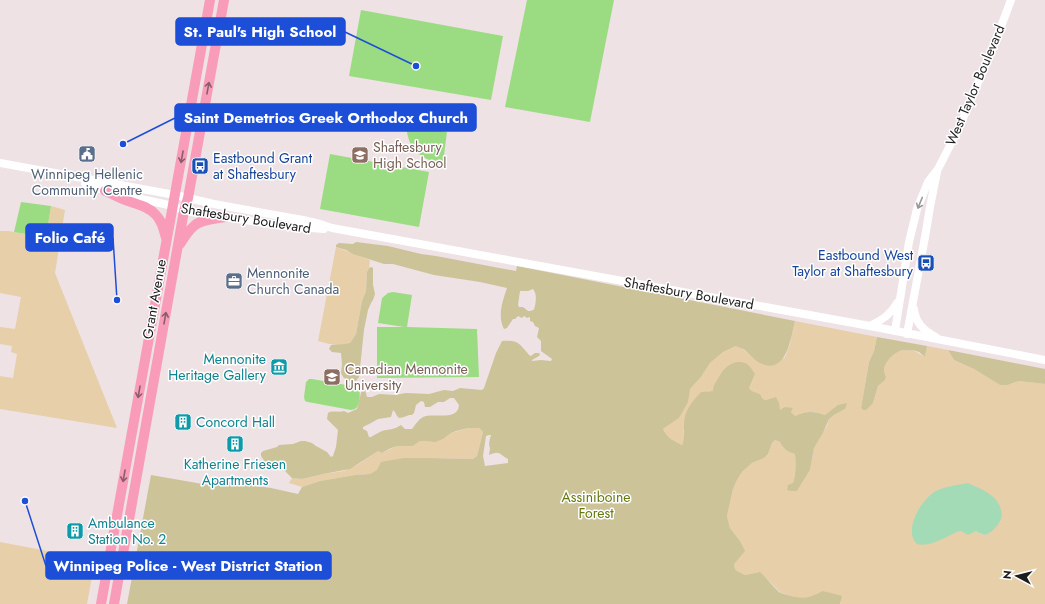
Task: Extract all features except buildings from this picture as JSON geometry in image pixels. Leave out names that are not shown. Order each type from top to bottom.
[{"type":"main road","name":"Grant Avenue","points":[[101,604],[210,0]]},
{"type":"main road","name":"Grant Avenue","points":[[114,604],[184,211],[188,198],[224,0]]},
{"type":"main road","points":[[105,190],[144,206],[153,212],[161,223],[167,238]]},
{"type":"main road","points":[[178,247],[190,230],[197,224],[224,217]]},
{"type":"street","name":"West Taylor Boulevard","points":[[895,331],[909,242],[918,209],[928,182],[938,169],[964,117],[1011,0]]},
{"type":"street","name":"Shaftesbury Boulevard","points":[[0,164],[175,195],[304,220],[332,228],[870,326],[1045,360]]},
{"type":"street","name":"West Taylor Boulevard","points":[[907,334],[938,169]]},
{"type":"street","name":"Shaftesbury Boulevard","points":[[68,176],[105,190],[173,206],[184,211],[284,226],[320,229],[332,228]]},
{"type":"street","points":[[870,326],[884,318],[892,311],[899,299]]},
{"type":"street","points":[[913,302],[914,314],[918,323],[925,331],[945,341]]},
{"type":"shaded area","points":[[51,206],[65,210],[55,273],[117,428],[0,409],[0,376],[13,378],[17,354],[11,352],[12,346],[0,344],[0,327],[15,329],[21,297],[0,293],[0,231],[46,237]]},
{"type":"shaded area","points":[[336,247],[370,260],[367,272],[366,291],[362,301],[356,334],[350,343],[342,345],[318,341]]},
{"type":"shaded area","points":[[795,321],[877,337],[874,351],[869,362],[861,408],[863,410],[873,403],[878,386],[885,380],[886,377],[884,368],[888,361],[897,352],[913,350],[925,357],[927,346],[948,350],[954,360],[974,369],[1000,385],[1019,381],[1045,384],[1045,604],[840,604],[841,602],[824,591],[813,597],[804,598],[781,593],[760,572],[745,575],[735,569],[734,564],[740,541],[730,528],[727,516],[733,489],[742,472],[752,463],[764,458],[768,454],[772,443],[775,440],[780,442],[786,450],[795,454],[796,469],[793,483],[797,491],[810,470],[814,448],[827,426],[829,419],[845,409],[832,410],[825,415],[810,412],[795,416],[791,412],[793,408],[780,410],[776,398],[766,400],[763,399],[760,394],[749,388],[755,374],[714,391],[708,391],[683,431],[684,439],[682,445],[669,437],[663,429],[679,418],[690,389],[701,377],[710,363],[723,352],[736,346],[743,349],[753,358],[778,363],[785,357],[790,344]],"holes":[[[922,504],[1001,521],[986,535],[976,531],[971,533],[961,531],[954,533],[913,523]]]},
{"type":"shaded area","points":[[468,428],[479,428],[483,432],[477,456],[473,459],[404,458],[370,474],[320,481],[302,487],[289,483],[292,478],[302,479],[344,471],[357,465],[378,451],[382,453],[397,446],[413,446],[420,441],[431,442],[443,439],[451,433]]},
{"type":"shaded area","points":[[968,483],[993,496],[996,500],[1001,510],[1002,517],[996,527],[986,535],[976,531],[968,535],[961,531],[934,543],[923,545],[917,544],[913,538],[913,522],[916,514],[926,499],[938,490]]},
{"type":"shaded area","points":[[0,542],[95,560],[87,604],[0,604]]},
{"type":"green space","points":[[527,0],[614,0],[590,122],[505,107]]},
{"type":"green space","points":[[361,10],[503,36],[491,100],[349,76]]},
{"type":"green space","points":[[406,124],[447,132],[443,163],[429,160],[414,149],[409,140]]},
{"type":"green space","points":[[330,154],[429,172],[419,227],[320,209]]},
{"type":"green space","points":[[21,202],[51,206],[46,237],[14,232]]},
{"type":"green space","name":"Assiniboine Forest","points":[[356,242],[388,246],[421,254],[516,271],[517,266],[795,321],[786,352],[777,364],[770,366],[762,364],[755,360],[745,350],[736,346],[723,352],[710,363],[701,377],[690,389],[688,402],[679,418],[663,429],[669,437],[682,445],[684,439],[685,417],[690,405],[701,392],[713,391],[721,373],[730,364],[738,362],[747,364],[755,374],[749,388],[752,391],[760,394],[763,399],[766,400],[776,397],[780,410],[785,407],[793,408],[791,412],[795,416],[810,412],[825,415],[838,405],[847,403],[845,409],[829,419],[814,448],[810,470],[797,491],[787,490],[788,485],[793,483],[794,479],[796,468],[795,454],[786,450],[780,442],[775,440],[772,443],[768,454],[764,458],[752,463],[742,472],[733,489],[727,516],[730,528],[740,541],[745,551],[734,564],[737,571],[745,575],[760,572],[779,592],[794,597],[806,598],[823,591],[842,596],[840,604],[127,604],[151,475],[214,486],[215,480],[271,488],[298,494],[302,487],[320,481],[370,474],[377,470],[381,462],[404,458],[473,459],[477,456],[483,432],[479,428],[468,428],[456,431],[435,442],[420,441],[413,446],[397,446],[382,453],[378,451],[350,469],[302,479],[292,478],[285,471],[265,462],[261,456],[261,453],[279,445],[305,441],[312,443],[327,452],[331,457],[333,456],[336,447],[338,430],[327,419],[328,413],[344,411],[348,413],[357,409],[362,389],[365,390],[367,397],[372,397],[379,394],[429,394],[444,390],[453,391],[460,388],[482,390],[502,341],[512,341],[518,343],[531,356],[535,353],[539,353],[540,355],[532,361],[551,361],[552,359],[541,351],[541,341],[537,337],[539,328],[530,321],[530,317],[527,318],[524,316],[522,318],[518,316],[513,319],[507,328],[504,329],[501,313],[502,303],[507,288],[434,275],[393,264],[384,264],[336,247],[339,243],[353,244]],"holes":[[[533,289],[536,297],[534,309],[528,311],[523,307],[519,307],[520,291],[528,291]],[[450,398],[454,398],[459,405],[458,410],[450,415],[423,417],[412,429],[405,429],[401,425],[394,429],[382,431],[371,437],[369,437],[367,431],[363,429],[363,427],[378,419],[391,417],[393,410],[399,418],[412,415],[416,405],[421,401],[424,402],[425,407],[430,407],[438,402],[444,402]],[[491,435],[489,455],[499,453],[508,459],[508,463],[485,466],[483,456],[486,436]]]},
{"type":"green space","points":[[371,267],[373,268],[373,285],[375,294],[368,310],[364,330],[359,377],[356,381],[351,381],[345,379],[341,373],[341,353],[332,352],[329,349],[331,345],[350,343],[356,334],[362,301],[366,291],[367,272]]},
{"type":"green space","points":[[393,292],[412,295],[407,327],[477,329],[479,377],[377,378],[377,327],[404,327],[378,323],[382,298],[388,293]]},
{"type":"green space","points":[[877,337],[927,346],[925,357],[919,352],[913,350],[897,352],[888,361],[884,368],[886,377],[885,380],[878,386],[873,403],[866,410],[863,410],[861,408],[869,362],[874,351]]},
{"type":"green space","points":[[948,350],[1045,369],[1045,384],[1019,381],[1007,385],[1000,385],[974,369],[954,360]]},
{"type":"green space","points":[[309,379],[358,387],[360,397],[357,407],[351,410],[305,401],[304,397],[306,382]]},
{"type":"place","name":"St. Paul's High School","points":[[416,66]]},
{"type":"place","name":"Saint Demetrios Greek Orthodox Church","points":[[123,144]]},
{"type":"place","name":"Winnipeg Hellenic Community Centre","points":[[87,154]]},
{"type":"place","name":"Shaftesbury High School","points":[[360,155]]},
{"type":"place","name":"Eastbound Grant at Shaftesbury","points":[[200,166]]},
{"type":"place","name":"Eastbound West Taylor at Shaftesbury","points":[[926,263]]},
{"type":"place","name":"Mennonite Church Canada","points":[[234,281]]},
{"type":"place","name":"Folio Café","points":[[117,300]]},
{"type":"place","name":"Mennonite Heritage Gallery","points":[[279,367]]},
{"type":"place","name":"Canadian Mennonite University","points":[[332,377]]},
{"type":"place","name":"Concord Hall","points":[[183,422]]},
{"type":"place","name":"Katherine Friesen Apartments","points":[[235,444]]},
{"type":"place","name":"Winnipeg Police - West District Station","points":[[25,501]]},
{"type":"place","name":"Ambulance Station No. 2","points":[[75,531]]}]
